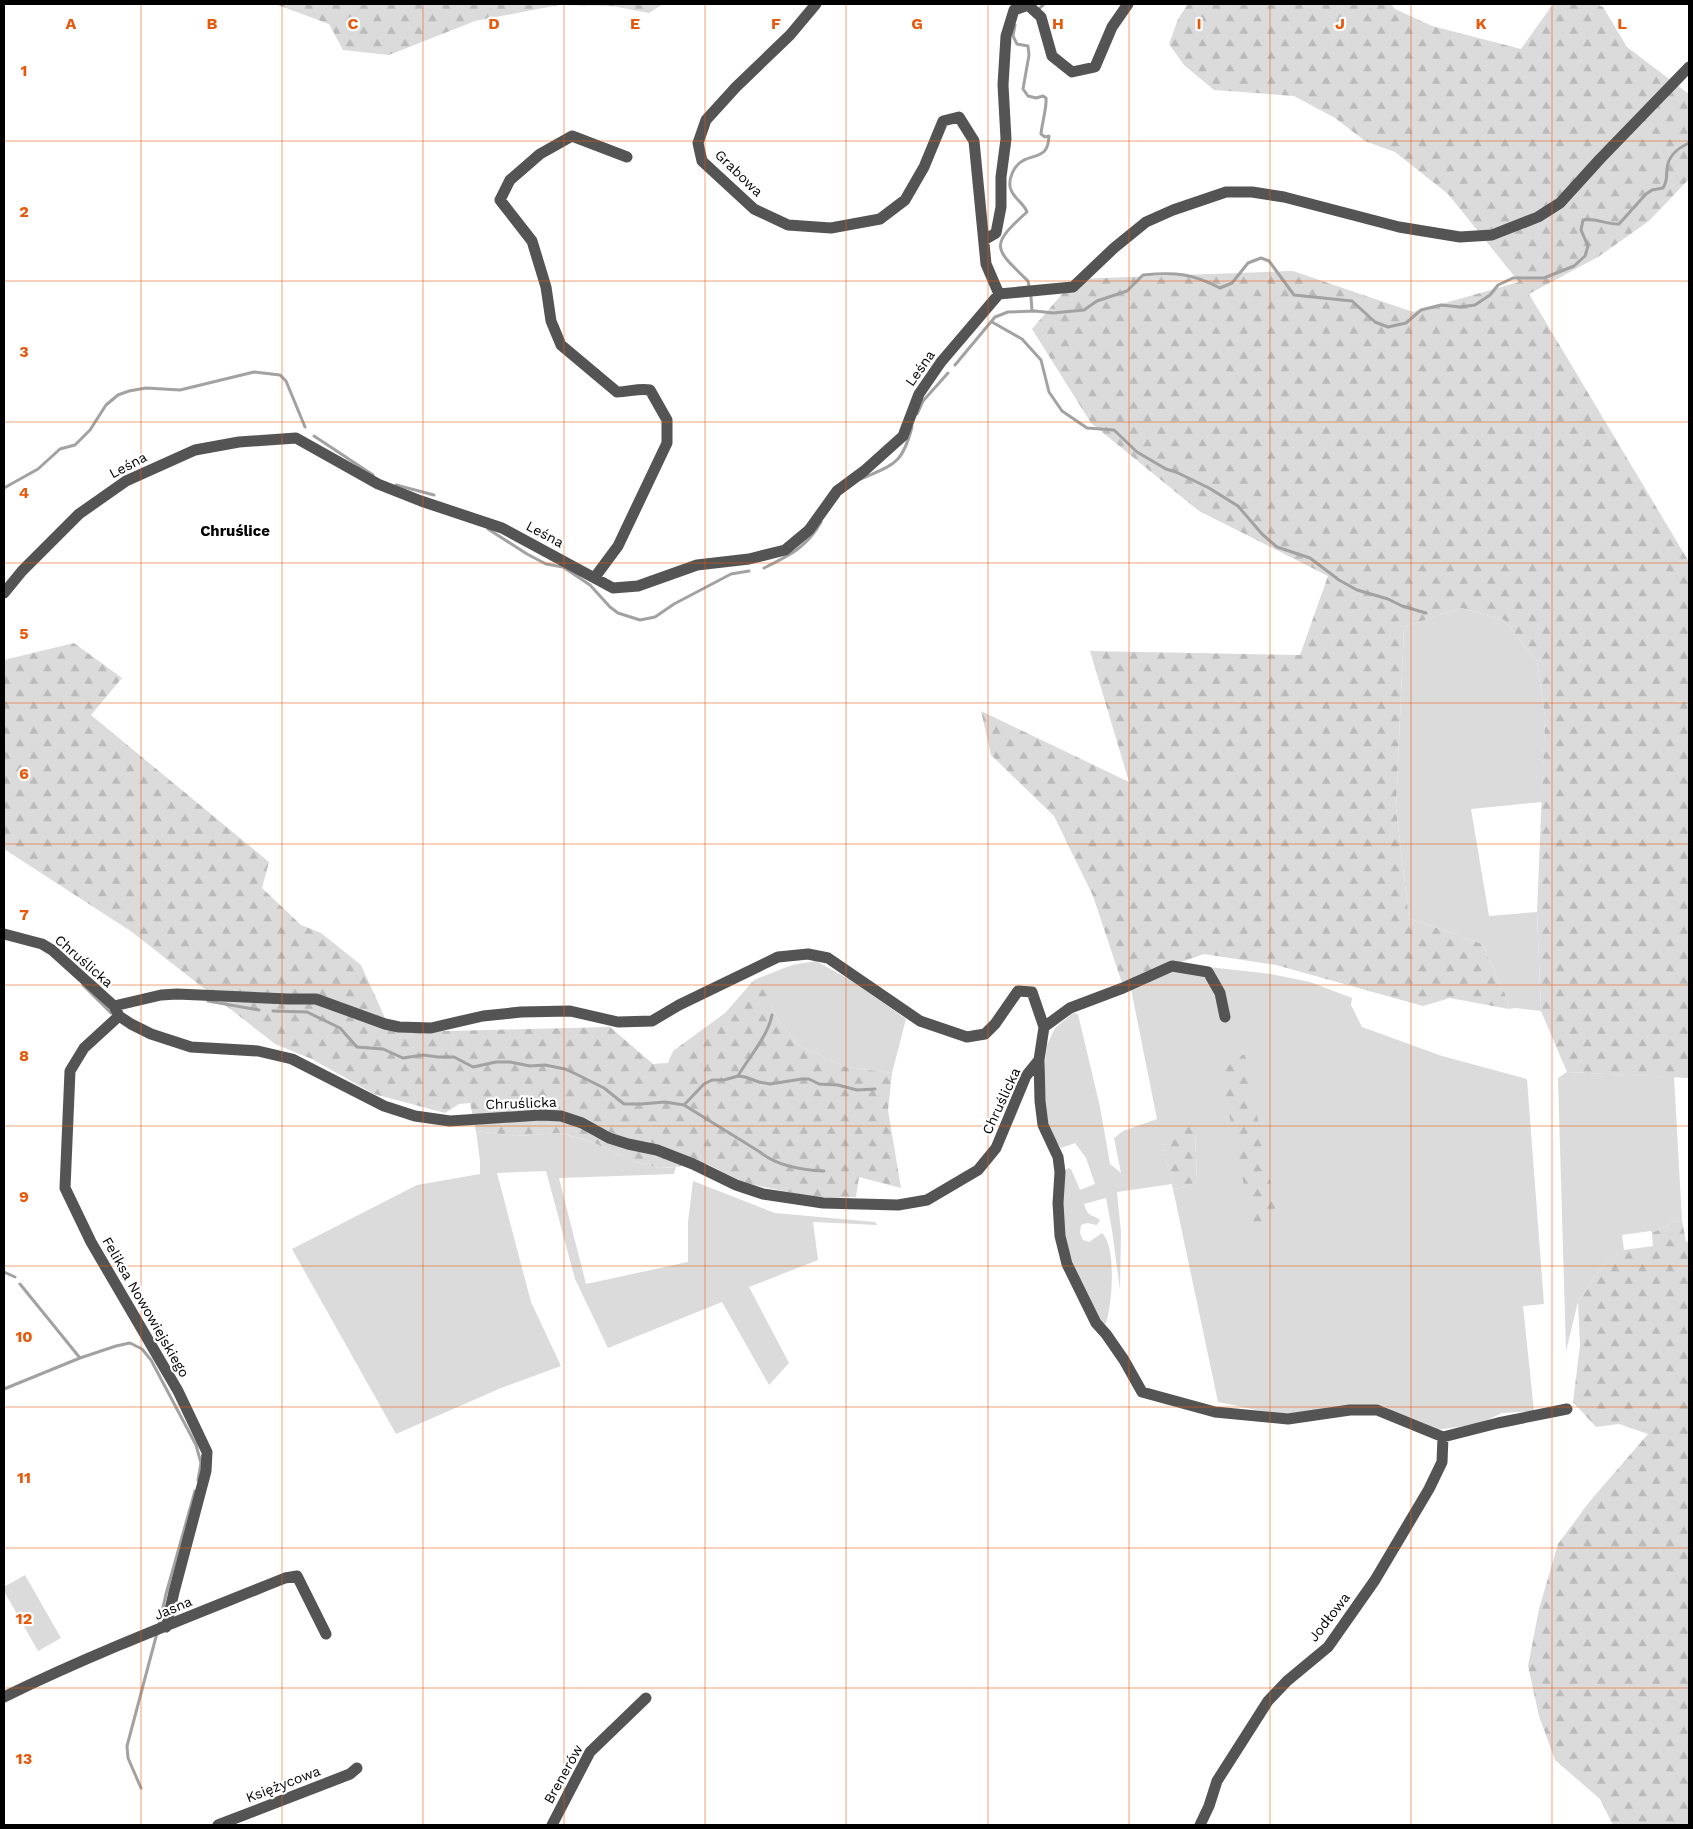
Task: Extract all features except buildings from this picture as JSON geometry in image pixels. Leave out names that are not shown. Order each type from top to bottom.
[{"type":"street","name":"Grabowa","points":[[816,4],[790,35],[736,87],[706,120],[698,142],[702,160],[754,209],[788,225],[831,228],[880,218],[905,200],[924,167],[943,121],[959,117],[974,141],[986,264],[998,289]]},
{"type":"street","points":[[984,240],[996,233],[1001,207],[1001,176],[1006,139],[1004,85],[1006,36],[1014,10],[1028,5],[1041,17],[1052,56],[1072,72],[1095,67],[1112,27],[1128,4]]},
{"type":"street","points":[[998,289],[1073,287],[1089,274],[1114,248],[1146,222],[1173,210],[1226,192],[1252,192],[1284,197],[1344,214],[1460,237],[1492,235],[1538,218],[1560,203],[1689,67]]},
{"type":"street","points":[[595,578],[618,546],[667,443],[667,420],[650,390],[640,388],[629,392],[617,392],[561,345],[551,321],[546,287],[532,241],[500,200],[510,180],[540,154],[572,136],[627,157]]},
{"type":"street","name":"Leśna","points":[[4,593],[22,571],[79,514],[126,480],[195,450],[239,442],[296,438],[378,484],[421,501],[502,528],[613,588],[638,586],[697,565],[749,560],[785,550],[809,530],[837,491],[864,471],[903,436],[919,394],[941,362],[998,289]]},
{"type":"street","name":"Chruślicka","points":[[4,934],[42,944],[52,950],[116,1011],[131,1024],[151,1034],[190,1046],[258,1051],[292,1058],[384,1106],[415,1116],[450,1121],[561,1116],[582,1123],[610,1138],[658,1150],[693,1164],[736,1185],[762,1194],[823,1203],[898,1205],[927,1200],[978,1170],[996,1148],[1026,1076],[1039,1060],[1044,1027],[1032,992],[1018,991],[995,1024],[985,1034],[967,1037],[920,1021],[828,958],[808,954],[778,957],[679,1005],[652,1021],[618,1022],[570,1011],[521,1012],[482,1016],[431,1028],[399,1027],[385,1024],[316,999],[177,994],[160,995],[116,1011]]},
{"type":"street","points":[[1044,1027],[1070,1008],[1123,988],[1172,966],[1208,972],[1220,993],[1225,1017]]},
{"type":"street","name":"Feliksa Nowowiejskiego","points":[[116,1011],[103,1032],[84,1048],[70,1071],[65,1188],[90,1242],[178,1391],[206,1452],[206,1471],[174,1592],[162,1629]]},
{"type":"street","points":[[1039,1060],[1040,1101],[1043,1125],[1058,1157],[1060,1236],[1067,1264],[1096,1323],[1124,1360],[1142,1392],[1215,1412],[1288,1419],[1350,1410],[1377,1410],[1443,1437],[1566,1409]]},
{"type":"street","name":"Jodłowa","points":[[1200,1825],[1209,1806],[1217,1781],[1268,1701],[1287,1681],[1328,1647],[1375,1580],[1442,1462],[1443,1437]]},
{"type":"street","name":"Jasna","points":[[4,1697],[108,1649],[286,1578],[296,1576],[326,1634]]},
{"type":"street","name":"Brenerów","points":[[552,1825],[590,1752],[646,1698]]},
{"type":"street","name":"Księżycowa","points":[[218,1825],[350,1774],[357,1768]]},
{"type":"green space","points":[[275,4],[663,4],[649,13],[612,6],[559,5],[475,21],[389,55],[343,50],[329,24]]},
{"type":"green space","points":[[1188,4],[1391,4],[1395,9],[1432,26],[1521,49],[1553,4],[1595,4],[1603,7],[1627,47],[1689,94],[1689,179],[1649,221],[1598,257],[1529,294],[1689,562],[1689,1078],[1567,1072],[1541,1011],[1537,912],[1545,718],[1537,661],[1504,620],[1461,608],[1404,627],[1396,808],[1409,918],[1482,944],[1505,994],[1509,1009],[1450,998],[1423,1006],[1276,965],[1204,954],[1122,983],[1093,896],[1054,816],[991,755],[981,711],[1129,782],[1090,651],[1300,655],[1328,576],[1199,511],[1091,423],[1032,329],[1075,279],[1293,271],[1413,312],[1519,282],[1448,194],[1395,152],[1365,141],[1335,118],[1294,96],[1214,90],[1184,65],[1169,44],[1178,19]]},
{"type":"green space","points":[[1461,608],[1504,620],[1537,661],[1545,718],[1542,802],[1471,809],[1489,916],[1537,912],[1541,1011],[1509,1009],[1505,994],[1482,944],[1409,918],[1396,808],[1404,627]]},
{"type":"green space","points":[[74,643],[122,678],[91,715],[269,862],[262,888],[301,925],[321,933],[361,965],[390,1029],[445,1031],[610,1027],[653,1064],[668,1063],[673,1051],[725,1013],[754,980],[776,996],[771,1007],[779,1021],[798,1045],[846,1067],[892,1073],[888,1110],[901,1188],[859,1177],[856,1197],[816,1198],[745,1183],[707,1164],[659,1168],[633,1161],[592,1142],[561,1133],[516,1136],[476,1131],[470,1103],[459,1104],[445,1113],[374,1094],[312,1059],[275,1044],[132,932],[4,849],[4,660]]},
{"type":"green space","points":[[816,961],[854,982],[906,1019],[892,1073],[846,1067],[798,1045],[779,1021],[771,1007],[775,996],[754,980],[792,965]]},
{"type":"green space","points":[[1200,966],[1271,974],[1310,982],[1352,998],[1351,1005],[1362,1027],[1442,1056],[1527,1079],[1544,1304],[1523,1306],[1534,1411],[1502,1413],[1479,1424],[1436,1430],[1410,1420],[1384,1406],[1340,1406],[1296,1418],[1218,1402],[1173,1189],[1186,1187],[1197,1181],[1195,1133],[1171,1144],[1162,1145],[1172,1184],[1117,1192],[1121,1232],[1120,1290],[1106,1198],[1084,1204],[1089,1214],[1100,1220],[1097,1225],[1087,1223],[1081,1225],[1080,1233],[1083,1240],[1089,1242],[1102,1233],[1107,1240],[1110,1250],[1112,1276],[1110,1303],[1106,1323],[1102,1326],[1073,1263],[1064,1233],[1063,1215],[1064,1172],[1068,1168],[1071,1169],[1080,1190],[1095,1184],[1086,1158],[1075,1143],[1061,1148],[1048,1130],[1042,1088],[1047,1045],[1055,1028],[1073,1013],[1078,1014],[1100,1107],[1110,1164],[1121,1173],[1114,1138],[1123,1131],[1157,1119],[1131,989],[1169,972]]},
{"type":"green space","points":[[1245,1055],[1278,1220],[1252,1224],[1219,1065],[1229,1056]]},
{"type":"green space","points":[[1567,1072],[1674,1077],[1682,1220],[1652,1233],[1651,1231],[1622,1235],[1624,1250],[1602,1266],[1578,1302],[1566,1351],[1558,1078]]},
{"type":"green space","points":[[1189,1121],[1195,1133],[1197,1181],[1186,1187],[1173,1189],[1162,1145],[1171,1144],[1178,1123]]},
{"type":"green space","points":[[476,1131],[516,1136],[560,1133],[592,1142],[633,1161],[659,1168],[676,1167],[674,1174],[559,1178],[586,1284],[688,1262],[688,1222],[693,1181],[775,1213],[875,1222],[877,1225],[813,1222],[818,1260],[749,1287],[789,1363],[769,1385],[722,1302],[608,1348],[575,1279],[546,1171],[497,1173],[531,1302],[561,1366],[501,1388],[396,1434],[292,1249],[417,1185],[480,1174]]},
{"type":"green space","points":[[1682,1220],[1686,1242],[1689,1241],[1689,1825],[1613,1825],[1600,1799],[1555,1760],[1539,1716],[1528,1666],[1539,1609],[1558,1544],[1590,1501],[1648,1434],[1619,1424],[1596,1427],[1573,1402],[1580,1345],[1578,1302],[1602,1266],[1624,1250],[1653,1246],[1652,1233]]},
{"type":"green space","points":[[25,1575],[61,1638],[38,1651],[4,1591],[4,1587]]},
{"type":"waterway","points":[[1039,9],[1044,4]]},
{"type":"waterway","points":[[1015,25],[1013,36],[1017,44],[1028,46],[1029,55],[1023,89],[1028,96],[1036,98],[1043,96],[1046,98],[1041,134],[1045,137],[1049,136],[1047,148],[1041,154],[1020,162],[1012,173],[1011,190],[1027,212],[1006,232],[1001,247],[1008,261],[1028,281],[1029,286]]},
{"type":"waterway","points":[[955,365],[995,317],[1008,312],[1035,311],[1053,313],[1084,310],[1097,301],[1127,291],[1143,275],[1183,275],[1200,279],[1220,288],[1232,283],[1248,263],[1261,258],[1269,261],[1294,295],[1352,301],[1375,322],[1388,327],[1406,323],[1421,310],[1441,305],[1460,307],[1475,305],[1490,295],[1498,285],[1513,278],[1544,278],[1574,266],[1585,256],[1588,246],[1581,230],[1583,220],[1619,224],[1646,194],[1652,190],[1663,188],[1669,160],[1677,150],[1689,143]]},
{"type":"waterway","points":[[1031,297],[1032,311]]},
{"type":"waterway","points":[[992,322],[1022,339],[1041,360],[1049,392],[1062,411],[1087,428],[1114,430],[1137,452],[1166,469],[1209,488],[1238,506],[1262,534],[1277,547],[1310,558],[1339,580],[1357,590],[1426,613]]},
{"type":"waterway","points":[[4,488],[38,469],[60,449],[75,445],[90,430],[106,405],[118,395],[129,391],[146,388],[180,390],[254,372],[280,375],[286,381],[305,427]]},
{"type":"waterway","points":[[917,414],[923,401],[948,373]]},
{"type":"waterway","points":[[861,479],[895,462],[904,449],[912,427]]},
{"type":"waterway","points":[[314,436],[373,475]]},
{"type":"waterway","points":[[396,485],[434,495]]},
{"type":"waterway","points":[[764,568],[797,550],[810,538],[821,522]]},
{"type":"waterway","points":[[488,529],[546,564],[563,567],[590,585],[618,613],[640,620],[655,617],[674,604],[731,574],[749,571]]},
{"type":"waterway","points":[[83,985],[111,1013]]},
{"type":"waterway","points":[[208,1001],[259,1010]]},
{"type":"waterway","points":[[273,1011],[307,1012],[340,1028],[357,1047],[383,1049],[403,1058],[423,1055],[454,1057],[473,1067],[496,1062],[510,1062],[565,1069],[604,1088],[624,1104],[665,1102],[684,1105],[704,1084],[712,1080],[724,1080],[738,1076],[770,1084],[809,1079],[819,1084],[838,1085],[857,1090],[875,1089]]},
{"type":"waterway","points":[[738,1076],[767,1031],[772,1015]]},
{"type":"waterway","points":[[684,1105],[774,1161],[807,1170],[824,1171]]},
{"type":"waterway","points":[[4,1272],[15,1277]]},
{"type":"waterway","points":[[20,1284],[80,1358]]},
{"type":"waterway","points":[[4,1389],[80,1358],[130,1343],[142,1349],[151,1360],[196,1445],[201,1463],[198,1480]]},
{"type":"waterway","points":[[159,1625],[195,1491]]},
{"type":"waterway","points":[[141,1788],[128,1758],[127,1746],[157,1633]]},
{"type":"district","name":"Chruślice","points":[[235,531]]}]
